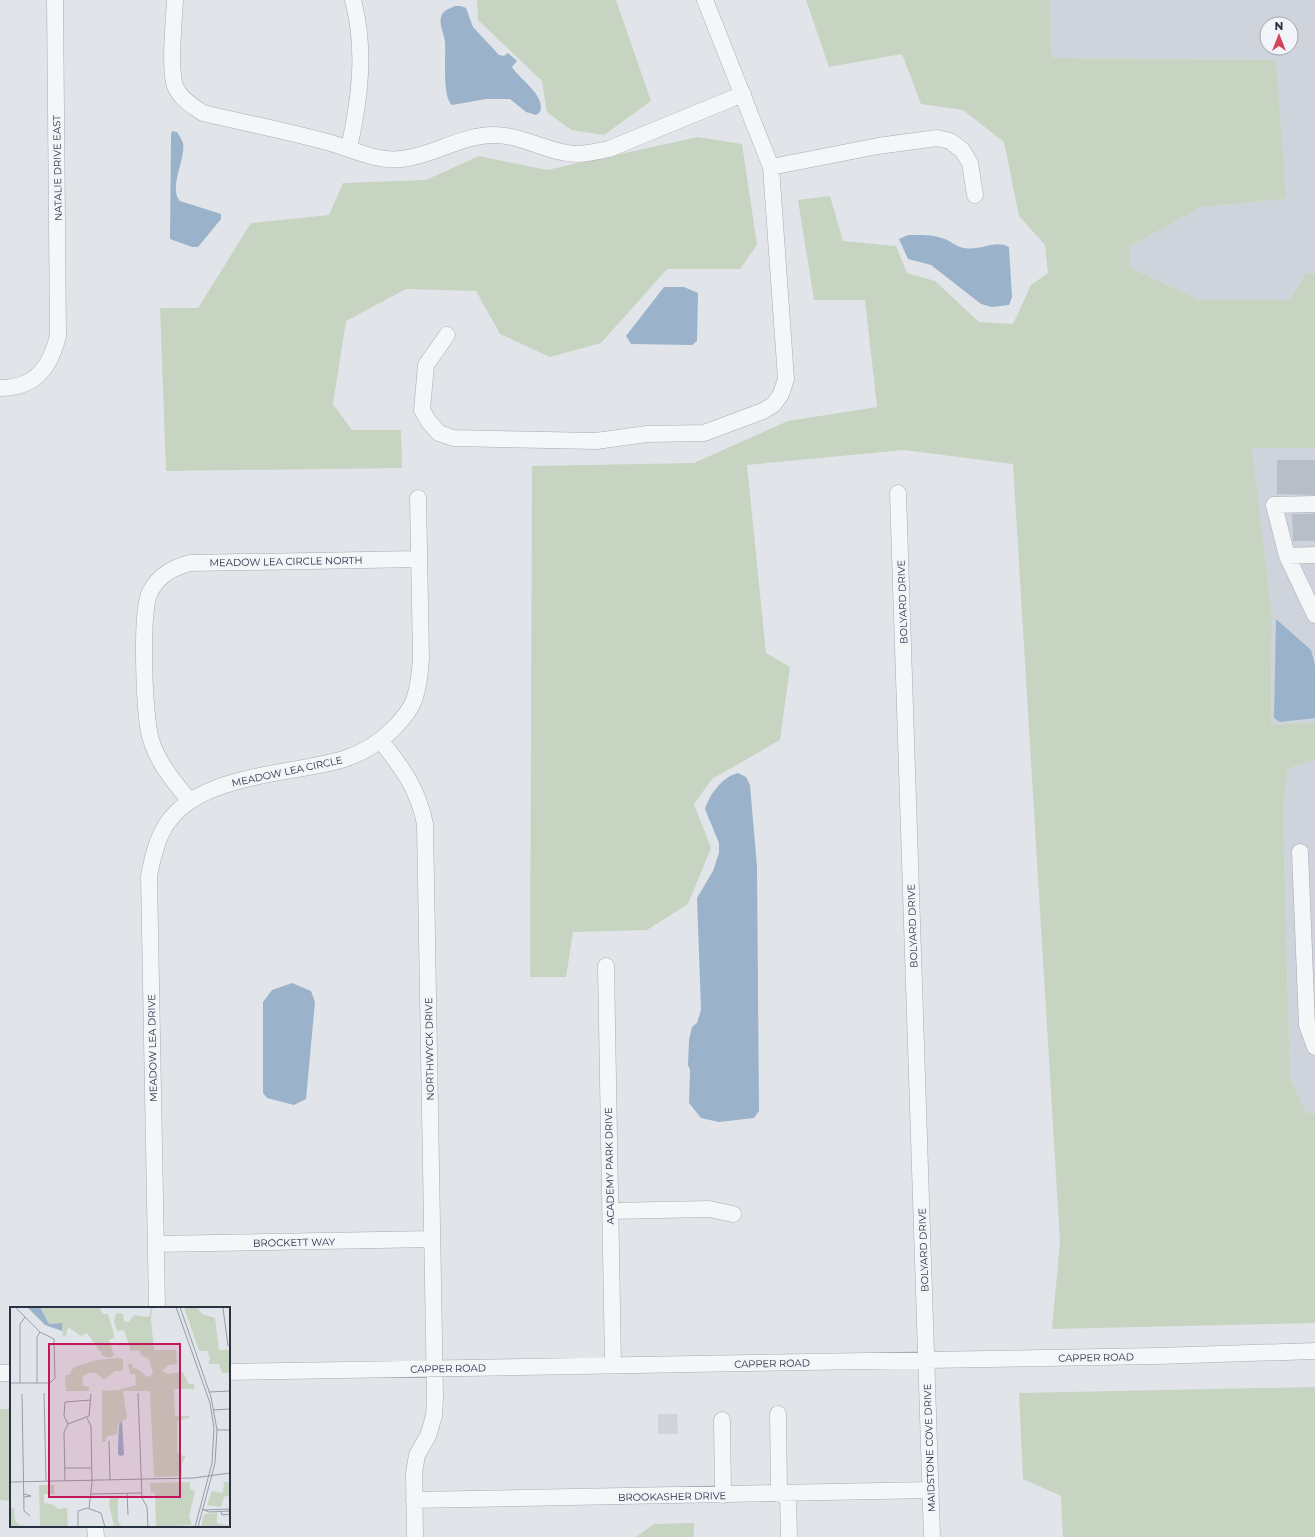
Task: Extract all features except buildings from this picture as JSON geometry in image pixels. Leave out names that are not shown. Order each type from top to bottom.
[{"type":"street","name":"NATALIE DRIVE EAST","points":[[0,388],[9,388],[27,382],[43,371],[53,356],[58,336],[55,0]]},
{"type":"street","points":[[175,0],[173,72],[175,87],[187,103],[204,113],[349,148],[387,160],[415,157],[473,138],[493,135],[516,137],[562,152],[576,154],[592,153],[609,149],[743,94]]},
{"type":"street","points":[[349,148],[360,96],[358,19],[353,0]]},
{"type":"street","points":[[447,335],[426,365],[422,410],[429,422],[440,433],[453,438],[596,441],[647,434],[704,433],[763,411],[774,404],[781,394],[786,379],[771,166],[705,0]]},
{"type":"street","points":[[771,166],[878,146],[936,138],[950,141],[962,150],[970,163],[975,195]]},
{"type":"street","name":"BOLYARD DRIVE","points":[[898,493],[926,1360]]},
{"type":"street","points":[[418,498],[419,560]]},
{"type":"street","points":[[1313,607],[1288,556],[1274,505],[1315,504]]},
{"type":"street","points":[[1288,556],[1315,555]]},
{"type":"street","name":"MEADOW LEA CIRCLE NORTH","points":[[190,800],[165,770],[157,756],[146,720],[144,611],[149,593],[158,579],[172,568],[190,563],[419,560]]},
{"type":"street","name":"MEADOW LEA CIRCLE","points":[[190,800],[226,784],[344,759],[364,751],[381,741],[401,722],[414,701],[420,680],[419,560]]},
{"type":"street","name":"NORTHWYCK DRIVE","points":[[381,741],[412,785],[421,804],[425,824],[434,1416],[428,1436],[417,1455],[414,1473],[415,1537]]},
{"type":"street","name":"MEADOW LEA DRIVE","points":[[157,1307],[149,876],[154,852],[162,832],[176,813],[190,800]]},
{"type":"street","points":[[1300,852],[1307,1025],[1315,1047]]},
{"type":"street","name":"ACADEMY PARK DRIVE","points":[[606,966],[613,1365]]},
{"type":"street","points":[[610,1211],[710,1209],[733,1214]]},
{"type":"street","name":"BROCKETT WAY","points":[[156,1244],[432,1239]]},
{"type":"street","name":"CAPPER ROAD","points":[[230,1372],[926,1360],[1315,1351]]},
{"type":"street","name":"MAIDSTONE COVE DRIVE","points":[[926,1360],[932,1537]]},
{"type":"street","points":[[0,1374],[10,1373]]},
{"type":"street","points":[[778,1414],[783,1494],[789,1537]]},
{"type":"street","points":[[722,1420],[723,1495]]},
{"type":"street","name":"BROOKASHER DRIVE","points":[[414,1500],[931,1490]]},
{"type":"street","points":[[95,1527],[96,1537]]},
{"type":"shaded area","points":[[1050,0],[1315,0],[1315,274],[1306,273],[1289,300],[1200,300],[1131,268],[1129,247],[1201,207],[1285,199],[1276,60],[1051,58]]},
{"type":"shaded area","points":[[1252,448],[1315,448],[1315,722],[1271,725],[1272,615]]},
{"type":"shaded area","points":[[1315,759],[1315,1114],[1306,1112],[1290,1077],[1283,810],[1288,769]]},
{"type":"shaded area","points":[[658,1414],[677,1414],[678,1434],[658,1434]]},
{"type":"green space","points":[[477,0],[616,0],[651,101],[604,135],[571,130],[547,112],[542,81],[478,20]]},
{"type":"green space","points":[[806,0],[1050,0],[1051,58],[1276,60],[1286,199],[1201,207],[1129,247],[1131,268],[1200,300],[1289,300],[1306,273],[1315,274],[1315,448],[1252,448],[1272,615],[1271,725],[1315,722],[1315,759],[1288,769],[1283,810],[1290,1077],[1306,1112],[1315,1114],[1315,1323],[1052,1329],[1060,1242],[1013,464],[904,450],[747,465],[766,653],[790,667],[780,740],[712,779],[694,804],[711,848],[688,904],[647,930],[573,932],[566,977],[530,977],[532,466],[694,463],[788,421],[877,407],[865,300],[814,300],[798,200],[830,196],[843,241],[896,246],[907,273],[935,281],[979,322],[1013,324],[1031,285],[1048,273],[1045,245],[1019,216],[1004,142],[963,110],[921,104],[902,54],[829,67]]},
{"type":"green space","points":[[698,137],[742,144],[757,245],[740,269],[667,269],[601,343],[550,357],[500,334],[476,291],[406,289],[346,321],[333,404],[352,430],[401,430],[402,468],[166,471],[160,308],[198,308],[251,223],[329,215],[343,183],[426,180],[479,156],[547,170]]},
{"type":"green space","points":[[1315,1387],[1315,1537],[1063,1537],[1061,1496],[1023,1479],[1019,1393]]},
{"type":"green space","points":[[0,1409],[10,1409],[10,1501],[0,1500]]},
{"type":"green space","points":[[694,1523],[694,1537],[636,1537],[654,1524]]},
{"type":"water","points":[[455,6],[466,8],[473,27],[499,55],[504,56],[508,53],[517,61],[512,67],[536,94],[541,106],[540,112],[536,115],[526,112],[510,99],[486,99],[452,105],[447,94],[445,76],[445,42],[441,20],[445,11]]},
{"type":"water","points":[[172,131],[177,132],[183,143],[182,157],[176,181],[177,195],[180,201],[221,214],[221,219],[198,247],[192,247],[170,239]]},
{"type":"water","points":[[908,235],[936,236],[964,248],[977,248],[998,244],[1009,247],[1012,297],[1009,305],[992,307],[981,304],[931,265],[908,259],[899,239]]},
{"type":"water","points":[[664,287],[684,287],[698,293],[697,341],[692,345],[631,344],[626,336]]},
{"type":"water","points":[[1276,619],[1311,650],[1315,665],[1315,718],[1280,722],[1274,718]]},
{"type":"water","points":[[738,773],[746,777],[750,785],[757,867],[759,1111],[754,1118],[719,1122],[701,1118],[689,1103],[689,1040],[692,1027],[697,1023],[701,1010],[697,898],[713,871],[719,853],[719,843],[705,809],[717,787],[727,778]]},
{"type":"water","points":[[292,983],[311,991],[315,1002],[306,1099],[294,1105],[267,1098],[263,1093],[263,1002],[272,990]]}]
